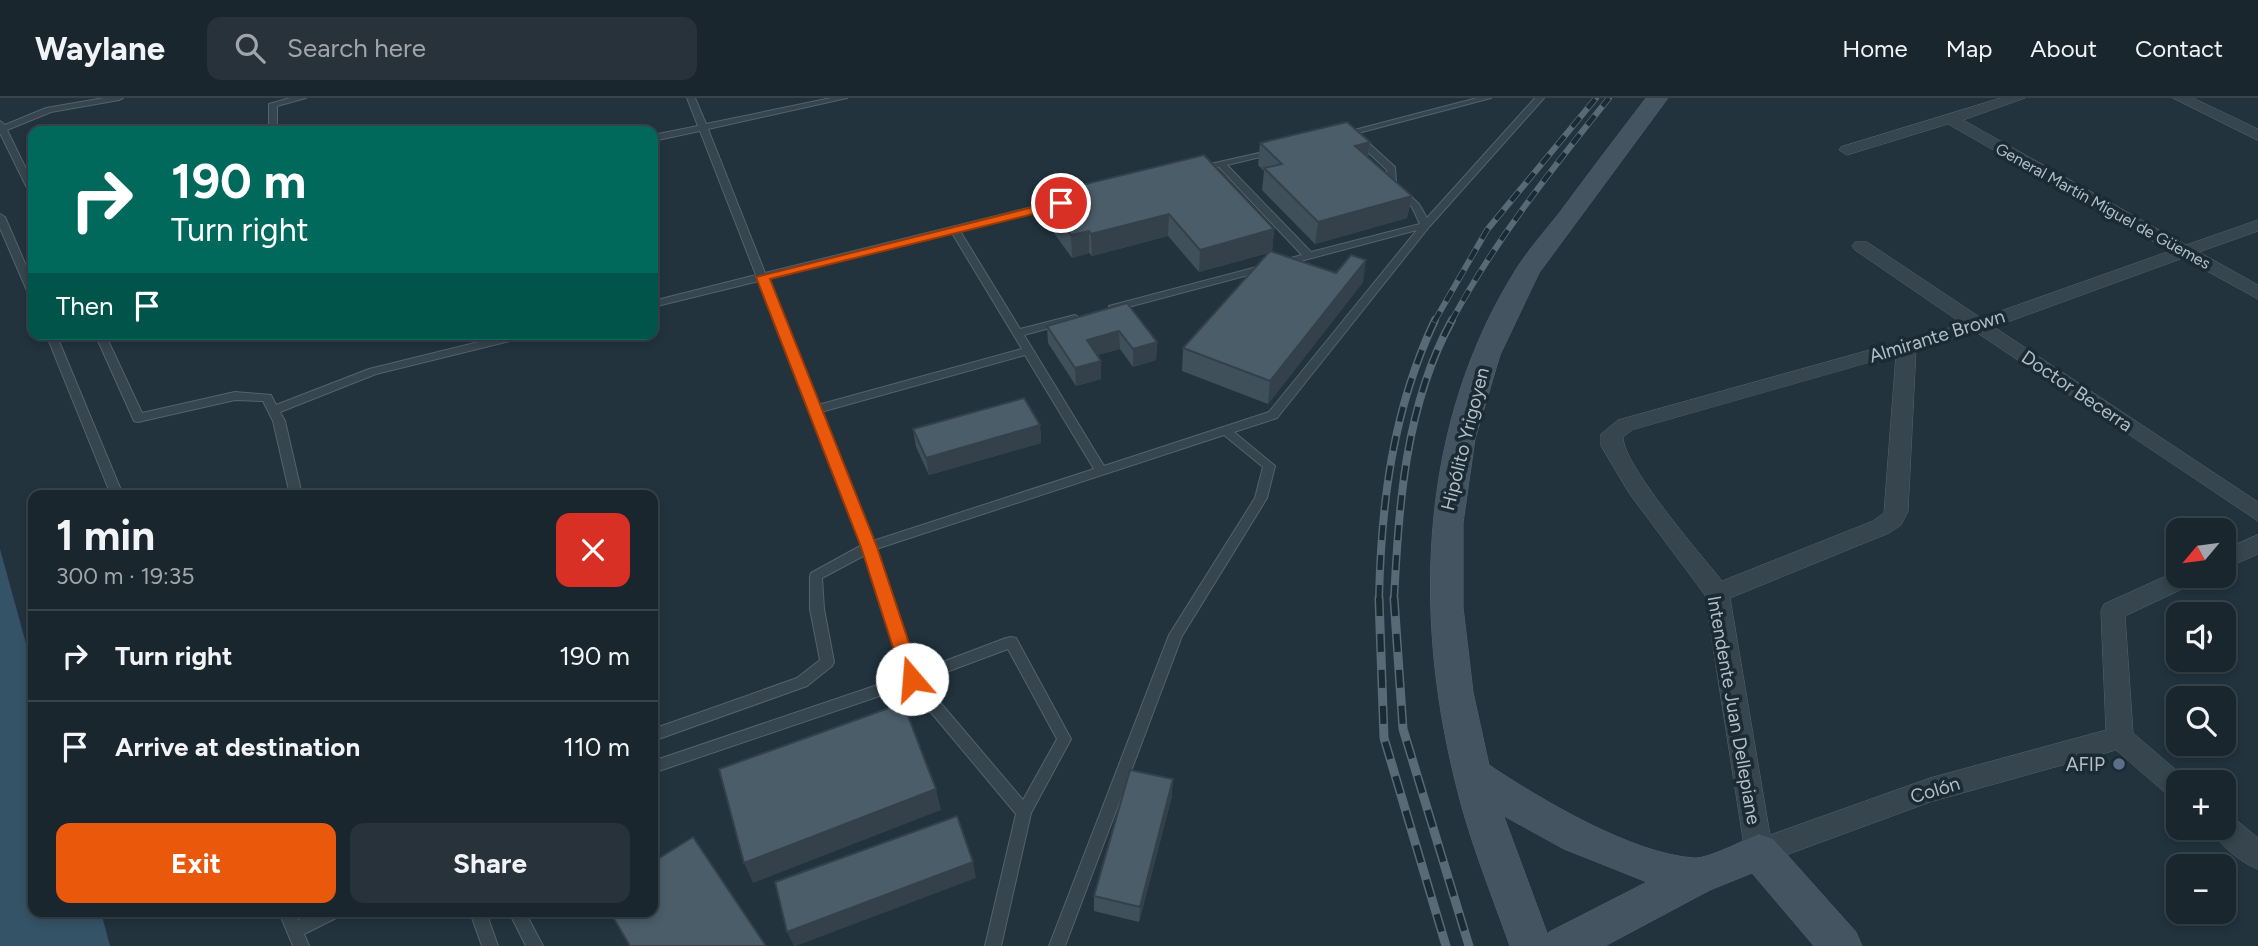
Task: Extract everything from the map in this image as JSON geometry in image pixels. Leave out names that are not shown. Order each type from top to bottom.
[{"type":"street","name":"Hipólito Yrigoyen","points":[[1531,946],[1501,874],[1471,773],[1447,650],[1443,579],[1445,514],[1471,400],[1497,328],[1527,272],[1657,98]]},
{"type":"street","points":[[1847,150],[2017,98]]},
{"type":"street","points":[[2182,98],[2258,135]]},
{"type":"street","name":"General Martín Miguel de Güemes","points":[[1948,118],[2258,293]]},
{"type":"street","name":"Almirante Brown","points":[[1612,434],[1625,425],[1980,325],[2258,225]]},
{"type":"street","name":"Doctor Becerra","points":[[1861,246],[2258,513]]},
{"type":"street","points":[[1717,593],[1881,527],[1894,519],[1897,511],[1906,346]]},
{"type":"street","name":"Intendente Juan Dellepiane","points":[[1612,434],[1612,446],[1637,487],[1717,593],[1759,852],[1840,946]]},
{"type":"street","points":[[2236,554],[2258,544]]},
{"type":"street","points":[[2166,587],[2113,611],[2120,738],[2166,777]]},
{"type":"street","name":"Colón","points":[[1564,946],[1696,877],[1759,852],[1930,790],[2120,738]]},
{"type":"street","points":[[1471,773],[1514,804],[1588,841],[1655,869],[1696,877]]},
{"type":"street","points":[[2236,837],[2258,856]]},
{"type":"lane","points":[[28,182],[1,126],[50,110],[119,98]]},
{"type":"lane","points":[[273,126],[273,104],[302,98]]},
{"type":"lane","points":[[691,98],[869,547],[912,679],[1024,812]]},
{"type":"lane","points":[[658,137],[843,98]]},
{"type":"lane","points":[[1440,98],[1451,107]]},
{"type":"lane","points":[[1338,135],[1487,98]]},
{"type":"lane","points":[[658,733],[802,682],[827,662],[817,609],[816,576],[869,547],[1273,415],[1426,225],[1540,98]]},
{"type":"lane","points":[[1351,132],[1392,169],[1391,184],[1416,206],[1426,225]]},
{"type":"lane","points":[[1194,170],[1286,148]]},
{"type":"lane","points":[[1221,164],[1309,256]]},
{"type":"lane","points":[[658,303],[1075,200]]},
{"type":"lane","points":[[0,217],[28,281]]},
{"type":"lane","points":[[1097,312],[1426,225]]},
{"type":"lane","points":[[955,230],[1101,471]]},
{"type":"lane","points":[[1018,333],[1084,316]]},
{"type":"lane","points":[[53,340],[115,490]]},
{"type":"lane","points":[[103,340],[138,418],[235,396],[267,398],[279,421],[295,490]]},
{"type":"lane","points":[[273,410],[373,371],[501,340]]},
{"type":"lane","points":[[815,410],[1028,351]]},
{"type":"lane","points":[[1057,946],[1176,635],[1261,498],[1269,466],[1226,430]]},
{"type":"lane","points":[[658,765],[912,679],[1011,642],[1064,739],[1024,812],[993,946]]},
{"type":"lane","points":[[289,917],[301,946]]},
{"type":"lane","points":[[295,930],[322,917]]},
{"type":"lane","points":[[480,917],[490,946]]},
{"type":"lane","points":[[520,917],[535,946]]},
{"type":"water","points":[[0,549],[28,651],[28,917],[102,917],[110,946],[0,946]]},
{"type":"building","points":[[1347,122],[1370,142],[1355,146],[1412,196],[1318,222],[1264,168],[1282,164],[1260,143]]},
{"type":"building","points":[[1204,155],[1274,229],[1200,250],[1169,214],[1091,234],[1089,231],[1071,235],[1041,195]]},
{"type":"building","points":[[1270,251],[1336,273],[1351,255],[1366,260],[1270,381],[1183,348]]},
{"type":"building","points":[[1127,303],[1157,342],[1133,349],[1119,331],[1087,340],[1101,361],[1075,368],[1047,326]]},
{"type":"building","points":[[1024,398],[1040,425],[926,458],[913,429]]},
{"type":"building","points":[[903,703],[936,789],[744,863],[719,769]]},
{"type":"building","points":[[1130,770],[1173,779],[1140,907],[1094,896]]},
{"type":"building","points":[[957,816],[973,862],[787,932],[775,882]]},
{"type":"building","points":[[693,837],[766,946],[630,946],[613,917],[658,917],[658,859]]},
{"type":"railway","points":[[1435,321],[1487,230],[1596,98]]},
{"type":"railway","points":[[1451,322],[1505,234],[1609,98]]},
{"type":"railway","points":[[1379,599],[1383,527],[1399,422],[1435,321]]},
{"type":"railway","points":[[1394,599],[1402,492],[1414,421],[1436,353],[1451,322]]},
{"type":"railway","points":[[1379,599],[1384,738],[1446,946]]},
{"type":"railway","points":[[1394,599],[1403,729],[1469,946]]},
{"type":"place","name":"AFIP","points":[[2119,764]]},
{"type":"route","points":[[912,679],[869,547],[763,277],[1061,203]]}]
